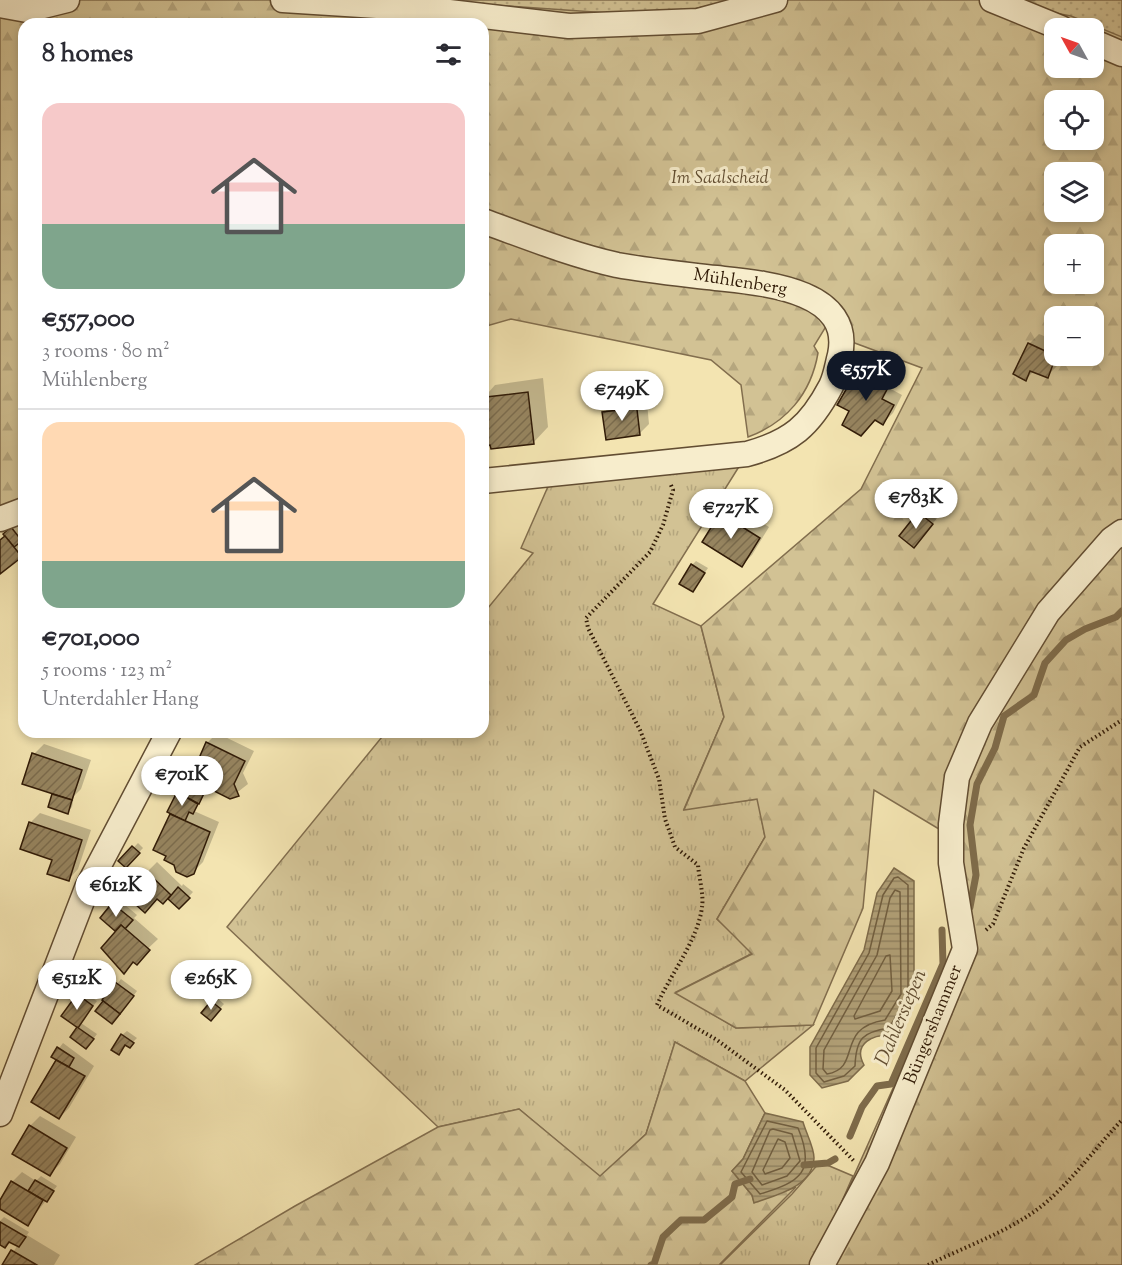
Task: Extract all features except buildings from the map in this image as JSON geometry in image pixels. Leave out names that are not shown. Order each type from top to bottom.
[{"type":"street","points":[[27,10],[67,0]]},
{"type":"street","points":[[283,0],[424,9],[569,26],[698,21],[775,0]]},
{"type":"street","points":[[992,0],[1044,21]]},
{"type":"street","points":[[0,5],[27,10],[40,18]]},
{"type":"street","points":[[1104,46],[1122,54]]},
{"type":"street","name":"Mühlenberg","points":[[489,224],[616,264],[776,285],[813,299],[841,327],[841,350],[835,378],[811,420],[793,435],[773,447],[747,454],[489,480]]},
{"type":"street","points":[[0,519],[18,512]]},
{"type":"street","name":"Büngershammer","points":[[822,1265],[877,1163],[965,949],[951,863],[951,824],[957,777],[980,723],[1048,612],[1112,539],[1122,532]]},
{"type":"street","points":[[0,1114],[87,888],[167,738]]},
{"type":"path","points":[[663,461],[673,490],[663,525],[650,552],[586,618],[588,628],[640,730],[658,779],[665,819],[675,847],[698,865],[703,906],[689,945],[669,977],[657,1005],[717,1040],[785,1090],[844,1150]]},
{"type":"path","points":[[965,949],[993,924],[1024,848],[1080,747],[1122,720]]},
{"type":"path","points":[[928,1265],[1016,1225],[1044,1204],[1084,1165],[1122,1120]]},
{"type":"green space","name":"Im Saalscheid","points":[[0,0],[1122,0],[1122,1265],[814,1265],[953,954],[954,838],[874,790],[863,908],[813,1025],[736,1028],[675,993],[752,954],[717,919],[765,837],[757,799],[684,810],[724,717],[701,626],[861,489],[922,368],[852,342],[828,323],[814,346],[818,353],[815,368],[803,394],[795,405],[774,424],[748,437],[741,385],[711,360],[511,319],[489,325],[489,18],[18,18],[18,507],[0,512]]},
{"type":"green space","points":[[420,0],[734,0],[689,10],[637,15]]},
{"type":"green space","points":[[1019,0],[1122,0],[1122,37],[1104,30],[1104,18],[1076,18],[1044,11]]},
{"type":"green space","points":[[740,465],[653,604],[701,626],[724,717],[684,809],[758,799],[765,837],[717,919],[753,953],[676,992],[736,1028],[813,1025],[745,1081],[675,1042],[646,1134],[600,1177],[519,1109],[438,1127],[227,927],[381,738],[489,738],[489,607],[533,553],[521,548],[550,482]]},
{"type":"green space","points":[[675,1042],[745,1081],[765,1113],[743,1159],[732,1171],[752,1195],[754,1202],[796,1187],[719,1265],[195,1265],[295,1206],[438,1127],[519,1109],[600,1176],[646,1134]]},
{"type":"green space","points":[[820,1162],[853,1176],[814,1265],[720,1265],[792,1194]]},
{"type":"water","points":[[894,868],[914,881],[914,998],[892,1035],[872,1038],[863,1046],[861,1057],[864,1065],[848,1081],[822,1088],[810,1075],[810,1047],[864,950],[877,893]]},
{"type":"water","points":[[765,1113],[803,1122],[814,1158],[812,1168],[800,1183],[782,1193],[754,1203],[752,1195],[732,1171],[743,1159]]},
{"type":"waterway","name":"Dahlersiepen","points":[[970,907],[976,875],[970,825],[977,784],[995,748],[1004,716],[1034,695],[1045,663],[1066,640],[1085,629],[1116,617],[1122,611]]},
{"type":"waterway","name":"Dahlersiepen","points":[[850,1136],[862,1107],[877,1086],[891,1084],[943,964],[942,930]]},
{"type":"waterway","name":"Dahlersiepen","points":[[804,1165],[828,1163],[835,1159]]},
{"type":"waterway","name":"Dahlersiepen","points":[[651,1265],[654,1264],[663,1237],[681,1220],[704,1220],[732,1197],[735,1184],[750,1179]]}]
